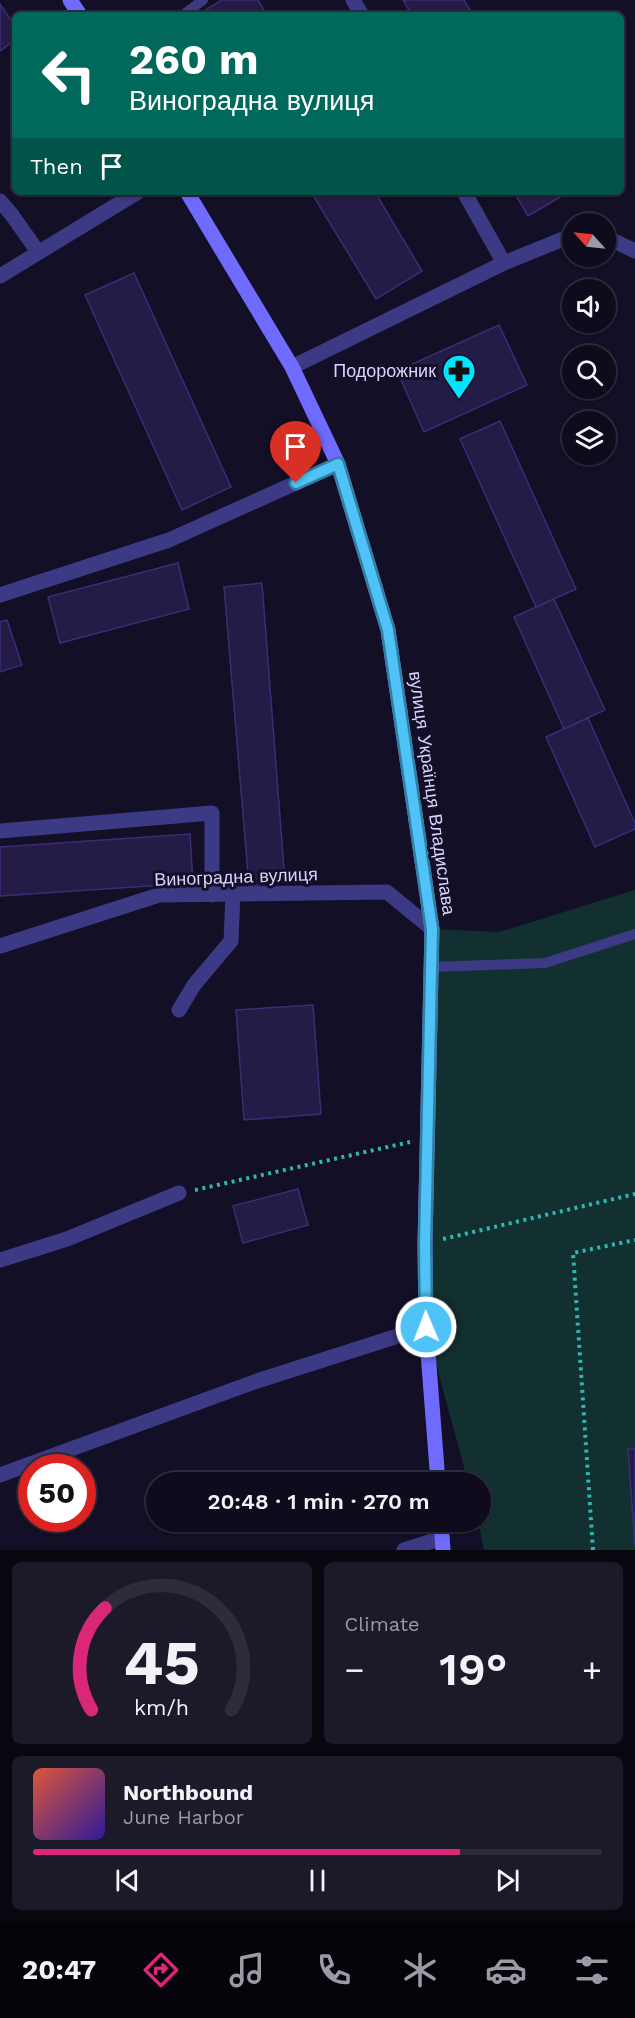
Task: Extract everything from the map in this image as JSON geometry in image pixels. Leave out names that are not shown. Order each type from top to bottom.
[{"type":"main road","name":"вулиця Українця Владислава","points":[[189,195],[292,367],[338,464],[388,630],[432,929],[425,1244],[426,1327],[437,1472]]},
{"type":"street","points":[[0,276],[133,195]]},
{"type":"street","points":[[466,195],[504,263]]},
{"type":"street","points":[[0,201],[38,252]]},
{"type":"street","points":[[292,367],[504,263],[562,239]]},
{"type":"street","points":[[616,242],[635,251]]},
{"type":"street","points":[[0,595],[169,540],[338,464]]},
{"type":"street","points":[[0,831],[212,813],[212,895]]},
{"type":"street","name":"Виноградна вулиця","points":[[0,946],[159,895],[387,892],[432,929]]},
{"type":"street","points":[[179,1010],[194,985],[231,941],[233,894]]},
{"type":"street","points":[[0,1260],[67,1239],[179,1193]]},
{"type":"street","points":[[0,1475],[257,1381],[426,1327]]},
{"type":"street","points":[[404,1550],[443,1544]]},
{"type":"lane","points":[[187,12],[203,0]]},
{"type":"lane","points":[[430,967],[545,963],[635,934]]},
{"type":"path","points":[[179,1193],[427,1138]]},
{"type":"path","points":[[425,1244],[635,1194]]},
{"type":"path","points":[[593,1550],[573,1253],[635,1240]]},
{"type":"green space","points":[[635,890],[635,1550],[484,1550],[480,1532],[491,1532],[491,1472],[465,1472],[426,1327],[432,929],[499,932]]},
{"type":"building","points":[[222,0],[258,0],[265,12],[202,12]]},
{"type":"building","points":[[403,0],[464,0],[471,12],[410,12]]},
{"type":"building","points":[[0,4],[12,22],[12,42],[0,51]]},
{"type":"building","points":[[313,195],[377,195],[422,271],[376,299]]},
{"type":"building","points":[[516,195],[564,195],[528,216]]},
{"type":"building","points":[[134,273],[231,487],[182,510],[85,295]]},
{"type":"building","points":[[499,325],[527,385],[424,432],[397,371]]},
{"type":"building","points":[[500,421],[576,589],[536,607],[460,439]]},
{"type":"building","points":[[178,563],[189,609],[60,643],[48,597]]},
{"type":"building","points":[[262,583],[285,882],[249,886],[224,587]]},
{"type":"building","points":[[554,599],[605,710],[564,729],[514,617]]},
{"type":"building","points":[[7,620],[22,665],[0,672],[0,622]]},
{"type":"building","points":[[588,718],[635,823],[635,829],[595,847],[546,737]]},
{"type":"building","points":[[190,834],[193,883],[0,896],[0,847]]},
{"type":"building","points":[[313,1005],[321,1114],[244,1120],[236,1010]]},
{"type":"building","points":[[298,1189],[308,1225],[243,1243],[233,1206]]},
{"type":"building","points":[[628,1449],[635,1449],[635,1547]]},
{"type":"place","name":"Подорожник","points":[[459,400]]},
{"type":"route","points":[[296,483],[338,464],[388,630],[432,929],[425,1244],[426,1327]]}]
